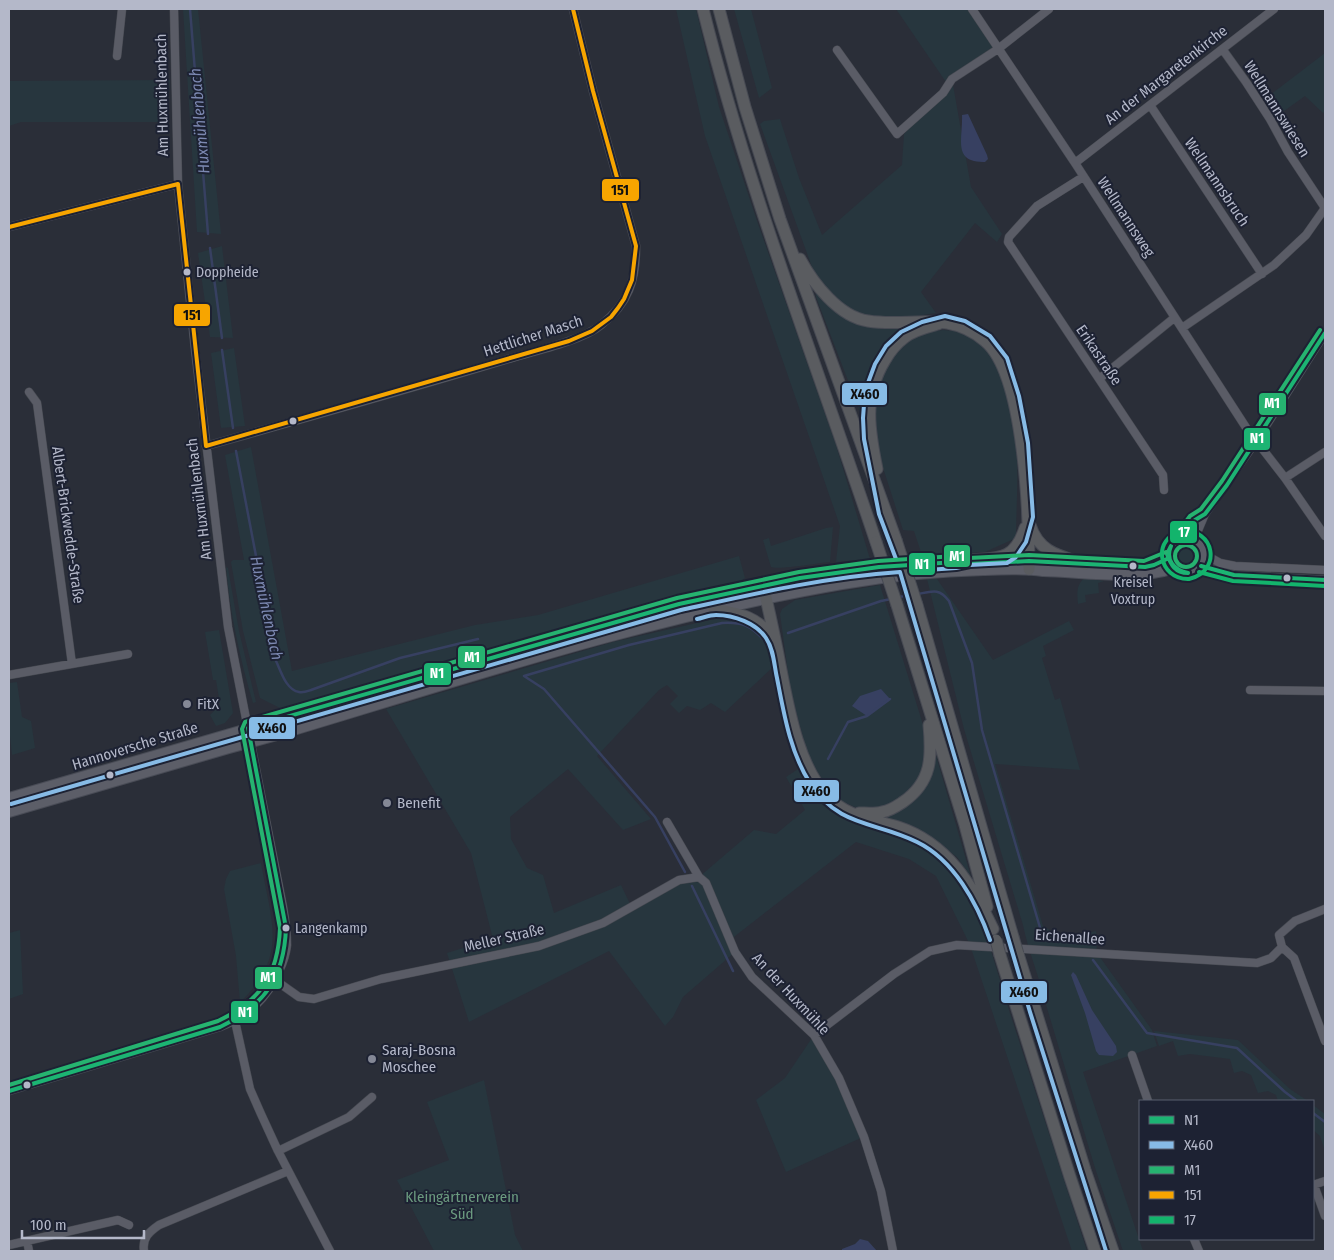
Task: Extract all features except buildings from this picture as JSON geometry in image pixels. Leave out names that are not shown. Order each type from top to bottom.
[{"type":"highway","points":[[703,9],[735,126],[763,216],[897,606],[965,825],[1000,955],[1095,1251]]},
{"type":"highway","points":[[719,9],[749,121],[780,219],[896,540],[917,605],[1018,954],[1085,1170],[1113,1251]]},
{"type":"highway","points":[[780,219],[815,283],[833,302],[850,315],[866,321],[891,323],[924,320],[944,322],[962,327],[986,341],[1001,361],[1013,397],[1022,444],[1029,565]]},
{"type":"highway","points":[[885,512],[870,438],[871,392],[880,367],[891,350],[905,336],[944,322]]},
{"type":"highway","points":[[956,562],[1004,557],[1012,552],[1022,539],[1027,516]]},
{"type":"highway","points":[[1027,516],[1033,534],[1044,548],[1062,557],[1085,564]]},
{"type":"highway","points":[[766,598],[793,724],[815,779],[826,795],[839,807],[852,814],[906,830],[922,837],[941,851],[958,869],[971,887],[994,934]]},
{"type":"highway","points":[[714,609],[738,613],[752,618],[764,627],[775,641]]},
{"type":"highway","points":[[852,814],[882,812],[898,806],[919,788],[930,761],[926,698]]},
{"type":"main road","points":[[1182,538],[1194,540],[1199,543],[1204,554],[1201,566],[1197,570],[1182,573],[1174,568],[1169,558],[1169,552],[1174,543],[1182,538]]},
{"type":"main road","points":[[1029,565],[1145,566],[1154,565],[1169,558]]},
{"type":"main road","name":"Hannoversche Straße","points":[[9,798],[670,607],[763,585],[835,572],[879,567],[956,562],[1029,565]]},
{"type":"main road","name":"Hannoversche Straße","points":[[9,812],[623,633],[714,609],[882,578],[1029,565]]},
{"type":"main road","points":[[1029,565],[1043,571],[1132,574],[1148,574],[1174,568]]},
{"type":"main road","points":[[763,585],[766,598]]},
{"type":"street","points":[[117,56],[122,9]]},
{"type":"street","name":"Am Huxmühlenbach","points":[[174,9],[178,184],[206,446],[228,627],[286,928],[287,946],[283,962],[275,980],[262,1000],[235,1021]]},
{"type":"street","name":"Hettlicher Masch","points":[[206,446],[460,374],[590,333],[618,309],[632,283],[636,266],[636,246],[593,92],[573,9]]},
{"type":"street","name":"Wellmannsweg","points":[[972,9],[1247,429],[1285,478],[1325,536]]},
{"type":"street","points":[[838,50],[897,134],[943,93],[952,79],[998,49],[1049,9]]},
{"type":"street","name":"An der Margaretenkirche","points":[[1075,164],[1274,9]]},
{"type":"street","name":"Wellmannswiesen","points":[[1182,328],[1262,274],[1293,248],[1325,208],[1288,152],[1270,119],[1246,82],[1222,50]]},
{"type":"street","name":"Wellmannsbruch","points":[[1150,105],[1262,274]]},
{"type":"street","name":"Erikastraße","points":[[1083,177],[1037,206],[1009,237],[1008,242],[1163,475],[1164,490]]},
{"type":"street","points":[[9,227],[178,184]]},
{"type":"street","points":[[1099,379],[1174,318]]},
{"type":"street","points":[[1194,540],[1205,514],[1257,440],[1325,333]]},
{"type":"street","name":"Albert-Brickwedde-Straße","points":[[29,392],[37,403],[72,664]]},
{"type":"street","points":[[1285,478],[1325,452]]},
{"type":"street","points":[[1182,538],[1195,520],[1205,514]]},
{"type":"street","points":[[1204,554],[1220,563],[1235,566],[1325,570]]},
{"type":"street","points":[[1201,566],[1234,575],[1325,580]]},
{"type":"street","points":[[9,675],[128,654]]},
{"type":"street","points":[[1250,690],[1325,691]]},
{"type":"street","name":"An der Huxmühle","points":[[667,822],[699,877],[706,883],[734,952],[752,977],[814,1035],[839,1078],[864,1137],[881,1191],[893,1251]]},
{"type":"street","name":"Meller Straße","points":[[275,980],[292,993],[305,999],[314,1000],[380,979],[539,946],[602,923],[680,880],[699,877]]},
{"type":"street","points":[[1325,909],[1295,921],[1279,935],[1282,947],[1294,958],[1325,1040]]},
{"type":"street","name":"Eichenallee","points":[[814,1035],[894,974],[930,950],[957,945],[1257,962],[1271,958],[1282,947]]},
{"type":"street","points":[[9,1090],[235,1021],[250,1089],[278,1151],[330,1251]]},
{"type":"street","points":[[1132,1055],[1148,1100]]},
{"type":"street","points":[[278,1151],[350,1118],[372,1097]]},
{"type":"street","points":[[144,1251],[145,1237],[159,1225],[288,1171]]},
{"type":"street","points":[[1325,1181],[1314,1185],[1325,1216]]},
{"type":"street","points":[[9,1246],[118,1220],[129,1225]]},
{"type":"street","points":[[27,1241],[30,1251]]},
{"type":"green space","points":[[183,9],[198,9],[221,234],[197,232]]},
{"type":"green space","points":[[676,9],[696,9],[719,107],[836,445],[870,559],[836,562],[840,526],[705,136]]},
{"type":"green space","points":[[734,9],[751,9],[772,88],[759,98]]},
{"type":"green space","points":[[896,9],[972,9],[998,49],[952,79],[971,187],[1002,234],[997,242],[975,223],[921,292],[936,313],[886,319],[874,318],[852,309],[834,295],[818,277],[812,267],[760,124],[764,121],[780,119],[799,178],[822,235],[902,165],[904,134],[943,93],[948,85]]},
{"type":"green space","points":[[1325,53],[1325,111],[1323,113],[1305,96],[1277,116],[1266,98]]},
{"type":"green space","points":[[170,80],[166,122],[21,122],[9,126],[9,81]]},
{"type":"green space","points":[[222,246],[233,338],[210,337],[198,253]]},
{"type":"green space","points":[[815,283],[850,315],[924,320],[905,336],[880,367],[870,438],[816,297]]},
{"type":"green space","points":[[944,330],[971,335],[984,346],[992,357],[1005,386],[1015,433],[1017,457],[1016,538],[985,552],[922,555],[914,531],[903,530],[877,449],[873,422],[875,392],[882,370],[907,339],[924,332]]},
{"type":"green space","points":[[234,348],[245,426],[221,428],[211,353]]},
{"type":"green space","points":[[251,447],[292,671],[475,625],[538,615],[739,556],[745,578],[741,581],[641,607],[282,709],[260,698],[243,631],[231,562],[233,560],[244,560],[225,455]]},
{"type":"green space","points":[[833,527],[830,562],[790,567],[771,567],[763,540],[769,538],[771,546]]},
{"type":"green space","points":[[1186,544],[1194,548],[1198,556],[1194,564],[1186,568],[1178,564],[1174,556],[1178,548]]},
{"type":"green space","points":[[226,567],[228,568],[239,631],[256,702],[253,703],[236,636]]},
{"type":"green space","points":[[1085,578],[1104,581],[1098,583],[1099,593],[1085,595],[1086,602],[1078,604],[1077,593],[1082,580]]},
{"type":"green space","points":[[927,579],[937,579],[993,660],[1069,621],[1074,630],[1043,646],[1046,656],[1042,658],[1055,700],[1060,698],[1080,770],[995,764],[1043,926],[1062,935],[1096,931],[1097,953],[1152,1030],[1157,1046],[1083,1072],[1143,1251],[1123,1251],[1095,1168],[964,729]]},
{"type":"green space","points":[[880,585],[928,741],[928,758],[911,793],[889,807],[857,808],[843,802],[829,790],[809,759],[790,687],[780,614],[782,609],[795,600]]},
{"type":"green space","points":[[733,617],[743,619],[758,628],[766,640],[774,666],[725,712],[711,703],[700,710],[687,706],[679,713],[670,704],[678,696],[667,685],[659,690],[597,756],[651,819],[623,830],[568,769],[510,817],[511,839],[527,868],[543,875],[554,913],[621,885],[631,906],[679,880],[699,877],[754,830],[776,834],[805,810],[786,777],[801,767],[825,802],[841,815],[859,822],[907,833],[956,869],[980,914],[1087,1251],[1072,1251],[970,945],[936,876],[909,859],[856,842],[730,940],[735,952],[683,997],[673,1017],[665,1026],[609,951],[469,1022],[447,953],[493,939],[471,853],[386,709],[613,642],[719,618]]},
{"type":"green space","points":[[219,630],[233,713],[225,723],[216,726],[210,715],[220,705],[216,680],[213,680],[205,632]]},
{"type":"green space","points":[[17,682],[22,717],[31,721],[35,748],[12,755],[9,727],[9,683]]},
{"type":"green space","points":[[223,740],[224,742],[130,770],[107,781],[9,809],[9,803]]},
{"type":"green space","points":[[935,752],[971,877],[957,857],[930,837],[874,817],[901,808],[918,797],[929,780]]},
{"type":"green space","points":[[261,863],[272,920],[273,937],[271,953],[265,969],[255,985],[240,1002],[236,956],[224,889],[230,871]]},
{"type":"green space","points":[[20,930],[23,994],[9,999],[9,933]]},
{"type":"green space","points":[[1154,1031],[1238,1040],[1290,1089],[1306,1100],[1278,1100],[1276,1095],[1268,1091],[1258,1093],[1251,1075],[1242,1071],[1234,1073],[1230,1059],[1190,1054],[1178,1056],[1173,1041],[1159,1046]]},
{"type":"green space","points":[[814,1035],[839,1078],[863,1137],[786,1172],[756,1100],[785,1078]]},
{"type":"green space","name":"Kleingärtnerverein Süd","points":[[484,1080],[515,1235],[523,1251],[434,1251],[397,1180],[449,1160],[427,1102]]},
{"type":"green space","points":[[1314,1106],[1325,1114],[1325,1151],[1320,1136],[1314,1131]]},
{"type":"water","points":[[968,114],[987,155],[988,159],[985,162],[975,161],[963,154],[961,141],[962,115]]},
{"type":"water","points":[[881,689],[890,699],[867,716],[852,706],[860,696]]},
{"type":"water","points":[[1073,972],[1092,1010],[1116,1046],[1117,1052],[1113,1056],[1099,1055],[1096,1051],[1071,975]]},
{"type":"water","points":[[860,1239],[868,1241],[877,1251],[842,1251],[842,1249],[855,1244]]},
{"type":"waterway","name":"Huxmühlenbach","points":[[190,9],[208,234]]},
{"type":"waterway","name":"Huxmühlenbach","points":[[210,248],[222,338]]},
{"type":"waterway","name":"Huxmühlenbach","points":[[222,350],[233,428]]},
{"type":"waterway","name":"Huxmühlenbach","points":[[236,451],[276,661],[284,680],[294,691],[305,692],[400,658],[478,639]]},
{"type":"waterway","points":[[918,594],[939,592],[949,601],[972,663],[982,730],[1041,931],[1049,939],[1089,940]]},
{"type":"waterway","points":[[899,597],[910,595]]},
{"type":"waterway","points":[[788,633],[891,599]]},
{"type":"waterway","points":[[524,676],[629,645],[722,623],[735,623],[746,626],[764,640]]},
{"type":"waterway","name":"Huxmühlenbach","points":[[524,676],[544,689],[655,817],[685,872]]},
{"type":"waterway","points":[[828,759],[848,722],[867,716],[890,699]]},
{"type":"waterway","name":"Huxmühlenbach","points":[[692,886],[733,971]]},
{"type":"waterway","points":[[1093,960],[1147,1033],[1237,1048],[1296,1100]]},
{"type":"waterway","points":[[1314,1114],[1325,1122]]},
{"type":"transit line","name":"151","points":[[206,446],[569,341],[592,331],[611,317],[624,299],[632,280],[636,246],[593,91],[573,9]]},
{"type":"transit line","name":"151","points":[[178,184],[206,446]]},
{"type":"transit line","name":"151","points":[[9,227],[178,184]]},
{"type":"transit line","name":"X460","points":[[896,559],[879,514],[864,439],[865,391],[875,364],[886,346],[901,332],[922,322],[945,316],[965,321],[990,336],[1007,358],[1019,396],[1028,443],[1033,517],[1026,542],[1016,557],[1007,563],[913,571]]},
{"type":"transit line","name":"M1","points":[[1177,534],[1190,516],[1201,509],[1222,481],[1320,330]]},
{"type":"transit line","name":"N1","points":[[1182,538],[1195,520],[1205,514],[1227,485],[1325,333]]},
{"type":"transit line","name":"17","points":[[1182,532],[1193,532],[1201,536],[1207,543],[1210,551],[1207,568],[1189,579],[1170,573],[1162,558],[1162,549],[1166,542],[1172,535],[1182,532]]},
{"type":"transit line","name":"M1","points":[[1186,545],[1194,548],[1197,556],[1194,564],[1186,567],[1178,564],[1175,556],[1178,548],[1186,545]]},
{"type":"transit line","name":"N1","points":[[1171,546],[1169,556],[1172,564],[1183,572],[1188,573]]},
{"type":"transit line","name":"N1","points":[[1171,546],[1167,554],[1172,565],[1180,572],[1188,573]]},
{"type":"transit line","name":"M1","points":[[9,1085],[218,1021],[245,1005],[264,985],[271,973],[275,960],[280,928],[242,729],[245,722],[677,598],[799,572],[878,561],[956,556],[969,558],[1029,555],[1144,561],[1166,552]]},
{"type":"transit line","name":"N1","points":[[9,1091],[220,1027],[249,1009],[269,988],[281,961],[286,928],[248,728],[679,604],[800,578],[879,567],[956,562],[969,564],[1029,561],[1145,567],[1169,558]]},
{"type":"transit line","name":"N1","points":[[1201,566],[1234,575],[1325,580]]},
{"type":"transit line","name":"X460","points":[[11,804],[681,610],[817,582],[900,572],[1030,1012],[1106,1251]]},
{"type":"transit line","name":"17","points":[[1199,572],[1233,581],[1325,586]]},
{"type":"transit line","name":"X460","points":[[697,619],[713,615],[730,616],[751,624],[762,633],[769,643],[772,653],[785,719],[797,759],[810,783],[821,798],[846,816],[859,822],[902,835],[930,850],[942,860],[953,871],[971,897],[990,940]]},
{"type":"place","name":"Doppheide","points":[[187,272]]},
{"type":"place","name":"Kreisel Voxtrup","points":[[1133,566]]},
{"type":"place","name":"FitX","points":[[187,704]]},
{"type":"place","name":"Benefit","points":[[387,803]]},
{"type":"place","name":"Langenkamp","points":[[286,928]]},
{"type":"place","name":"Saraj-Bosna Moschee","points":[[372,1059]]}]
